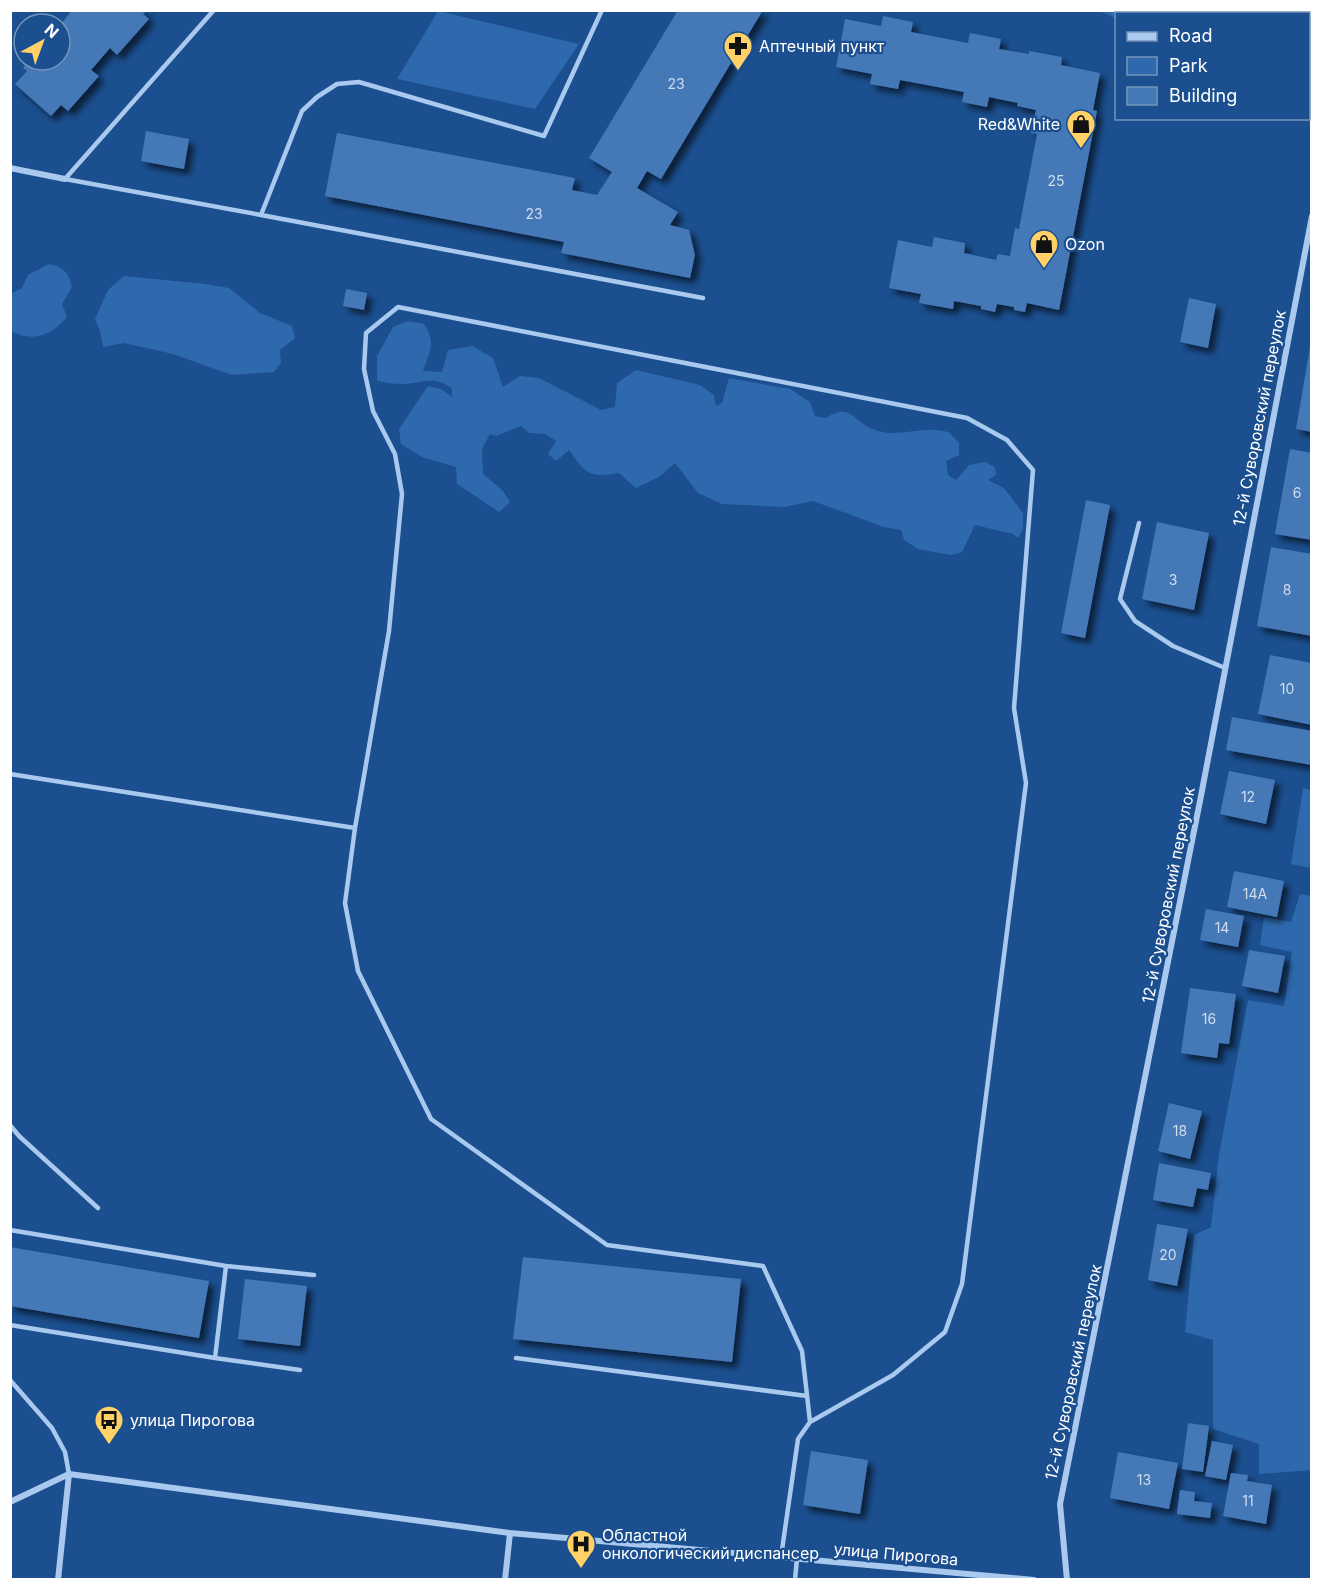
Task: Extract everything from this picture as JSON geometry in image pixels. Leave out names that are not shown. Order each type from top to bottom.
[{"type":"street","points":[[10,168],[65,179]]},
{"type":"street","name":"12-й Суворовский переулок","points":[[1067,1580],[1060,1504],[1225,668],[1311,216]]},
{"type":"street","points":[[10,1502],[69,1474]]},
{"type":"street","points":[[58,1580],[69,1474]]},
{"type":"street","name":"улица Пирогова","points":[[69,1474],[510,1533],[1034,1580]]},
{"type":"street","points":[[505,1580],[510,1533]]},
{"type":"lane","points":[[65,179],[214,10]]},
{"type":"lane","points":[[261,215],[302,111],[317,97],[337,84],[359,82],[544,136],[602,10]]},
{"type":"lane","points":[[65,179],[702,298]]},
{"type":"lane","points":[[781,1557],[798,1439],[810,1422],[893,1375],[945,1332],[963,1284],[1026,783],[1014,708],[1033,470],[1008,440],[967,418],[398,307],[366,333],[364,369],[373,411],[395,454],[402,494],[389,631],[355,828],[345,903],[358,970],[431,1119],[607,1245],[763,1266],[802,1352],[810,1422]]},
{"type":"lane","points":[[1139,523],[1120,599],[1135,621],[1173,646],[1225,668]]},
{"type":"lane","points":[[10,774],[355,828]]},
{"type":"lane","points":[[10,1125],[19,1137],[98,1208]]},
{"type":"lane","points":[[10,1230],[226,1266],[314,1275]]},
{"type":"lane","points":[[215,1358],[226,1266]]},
{"type":"lane","points":[[10,1325],[300,1370]]},
{"type":"lane","points":[[516,1358],[807,1396]]},
{"type":"lane","points":[[10,1380],[51,1428],[65,1452],[69,1474]]},
{"type":"lane","points":[[795,1580],[797,1558]]},
{"type":"green space","points":[[438,11],[579,44],[535,109],[397,79]]},
{"type":"green space","points":[[1099,11],[1264,12],[1115,12],[1115,18]]},
{"type":"green space","points":[[49,264],[62,269],[71,282],[72,287],[62,304],[67,317],[48,333],[34,337],[19,335],[11,331],[11,294],[22,288],[28,275]]},
{"type":"green space","points":[[124,276],[229,288],[260,313],[292,326],[295,338],[280,350],[281,363],[274,372],[232,375],[173,354],[124,343],[103,347],[95,319],[108,290]]},
{"type":"green space","points":[[408,321],[424,324],[430,337],[431,348],[423,371],[442,372],[448,350],[472,346],[493,358],[503,387],[520,376],[539,378],[601,410],[615,407],[617,383],[636,370],[700,385],[714,395],[716,406],[722,403],[729,378],[790,389],[810,402],[815,416],[826,418],[846,412],[870,428],[884,432],[934,430],[949,432],[959,443],[959,455],[946,461],[948,475],[956,480],[969,465],[985,462],[995,467],[996,475],[988,480],[1004,488],[1023,513],[1023,529],[1018,538],[1013,534],[975,525],[962,552],[951,555],[918,549],[904,540],[901,530],[884,527],[813,501],[785,507],[722,504],[698,493],[675,463],[659,477],[636,488],[619,473],[601,475],[589,472],[569,450],[556,461],[548,454],[556,441],[545,434],[529,433],[521,426],[496,436],[490,434],[482,449],[483,474],[503,491],[510,502],[499,512],[457,484],[456,467],[422,457],[401,444],[399,429],[428,386],[441,389],[452,397],[452,389],[439,382],[401,384],[377,381],[377,356],[393,327]]},
{"type":"green space","points":[[1303,788],[1311,790],[1311,868],[1291,864]]},
{"type":"green space","points":[[1300,894],[1312,896],[1311,1470],[1259,1474],[1259,1444],[1213,1429],[1213,1340],[1185,1332],[1194,1235],[1211,1227],[1219,1154],[1248,1000],[1284,1006],[1292,952],[1260,945],[1264,917],[1291,922]]},
{"type":"building","points":[[67,10],[147,10],[143,14],[149,19],[117,55],[110,48],[91,70],[99,76],[68,111],[61,105],[51,116],[15,84],[26,72],[72,72],[72,12]]},
{"type":"building","points":[[678,10],[763,10],[661,179],[647,171],[637,188],[678,212],[670,225],[689,230],[695,255],[690,278],[561,253],[564,242],[325,196],[337,133],[575,178],[572,190],[597,195],[612,172],[589,158]]},
{"type":"building","points":[[883,16],[913,22],[911,32],[968,43],[970,33],[1001,39],[999,49],[1062,57],[1061,65],[1100,73],[1093,110],[1097,111],[1059,310],[1027,303],[1025,312],[997,304],[995,312],[981,309],[981,306],[954,301],[953,309],[919,303],[921,294],[889,288],[898,240],[932,247],[934,237],[965,243],[964,253],[996,260],[998,254],[1010,256],[1015,228],[1019,229],[1037,134],[1031,133],[1036,110],[1017,106],[1018,103],[989,97],[987,107],[962,102],[964,92],[900,80],[898,89],[870,84],[872,74],[836,67],[845,19],[881,26]]},
{"type":"building","points":[[146,131],[189,139],[184,169],[141,161]]},
{"type":"building","points":[[346,289],[367,293],[364,310],[343,306]]},
{"type":"building","points":[[1189,298],[1216,304],[1208,348],[1180,342]]},
{"type":"building","points":[[1310,347],[1312,347],[1312,432],[1296,429]]},
{"type":"building","points":[[1290,449],[1312,453],[1312,540],[1275,534]]},
{"type":"building","points":[[1086,500],[1110,505],[1085,638],[1061,633]]},
{"type":"building","points":[[1157,522],[1209,533],[1194,610],[1142,599]]},
{"type":"building","points":[[1271,547],[1312,554],[1312,636],[1257,626]]},
{"type":"building","points":[[1270,655],[1312,663],[1312,725],[1258,714]]},
{"type":"building","points":[[1232,717],[1312,731],[1312,765],[1226,750]]},
{"type":"building","points":[[1229,771],[1275,780],[1266,824],[1220,814]]},
{"type":"building","points":[[1234,871],[1284,881],[1277,917],[1227,907]]},
{"type":"building","points":[[1206,909],[1244,916],[1238,947],[1200,940]]},
{"type":"building","points":[[1249,950],[1285,956],[1278,993],[1242,986]]},
{"type":"building","points":[[1190,988],[1236,994],[1229,1044],[1219,1043],[1217,1058],[1181,1053]]},
{"type":"building","points":[[1169,1103],[1202,1111],[1190,1159],[1158,1151]]},
{"type":"building","points":[[1159,1163],[1211,1173],[1208,1190],[1197,1188],[1193,1207],[1153,1200]]},
{"type":"building","points":[[1157,1224],[1188,1229],[1177,1286],[1148,1280]]},
{"type":"building","points":[[10,1247],[209,1281],[199,1338],[10,1306]]},
{"type":"building","points":[[523,1257],[741,1279],[732,1362],[513,1339]]},
{"type":"building","points":[[245,1279],[307,1286],[300,1346],[238,1339]]},
{"type":"building","points":[[1188,1423],[1209,1426],[1203,1472],[1182,1469]]},
{"type":"building","points":[[1212,1441],[1233,1445],[1226,1480],[1205,1476]]},
{"type":"building","points":[[811,1451],[868,1460],[860,1514],[803,1505]]},
{"type":"building","points":[[1118,1452],[1178,1463],[1169,1509],[1110,1498]]},
{"type":"building","points":[[1231,1473],[1248,1475],[1247,1481],[1272,1485],[1266,1524],[1223,1516]]},
{"type":"building","points":[[1180,1490],[1195,1492],[1194,1501],[1212,1503],[1210,1518],[1177,1514]]},
{"type":"place","name":"Аптечный пункт","points":[[738,72]]},
{"type":"place","name":"Red&White","points":[[1081,150]]},
{"type":"place","name":"Ozon","points":[[1044,270]]},
{"type":"place","name":"улица Пирогова","points":[[109,1446]]},
{"type":"place","name":"Областной онкологический диспансер","points":[[581,1570]]}]
